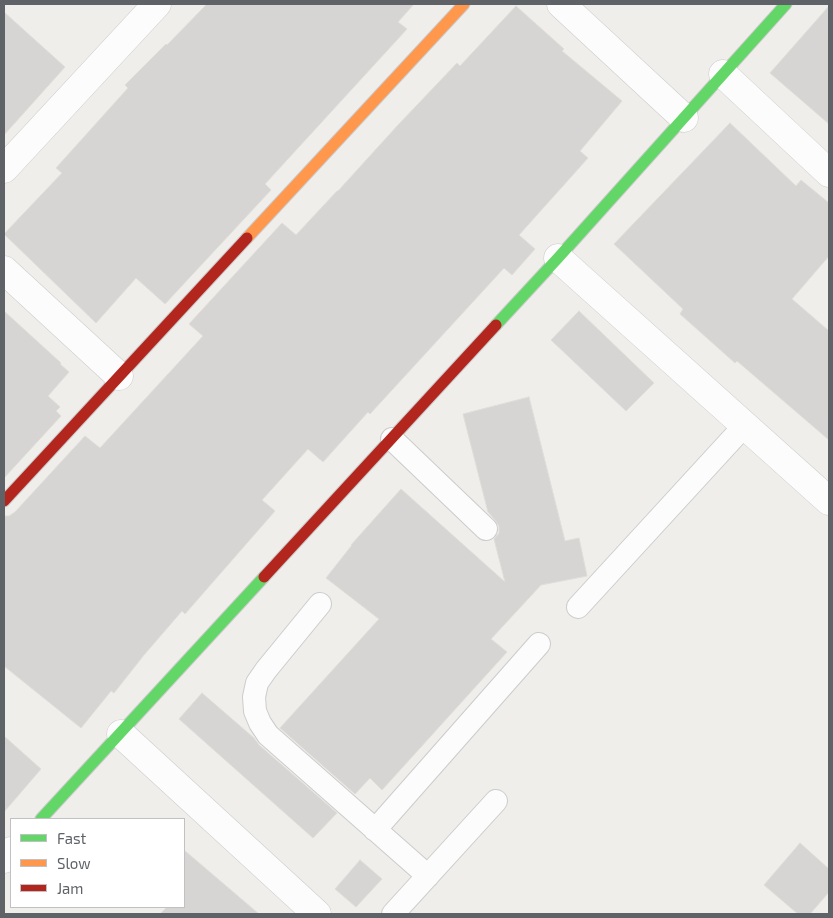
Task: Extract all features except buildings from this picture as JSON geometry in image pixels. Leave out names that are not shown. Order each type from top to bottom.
[{"type":"street","points":[[4,169],[157,4]]},
{"type":"street","points":[[4,501],[464,4]]},
{"type":"street","points":[[561,4],[684,118]]},
{"type":"street","points":[[42,818],[558,258],[786,4]]},
{"type":"street","points":[[723,74],[829,173]]},
{"type":"street","points":[[558,258],[829,501]]},
{"type":"street","points":[[4,270],[120,376]]},
{"type":"street","points":[[121,734],[317,914]]},
{"type":"lane","points":[[578,607],[745,425]]},
{"type":"lane","points":[[392,439],[486,529]]},
{"type":"lane","points":[[320,604],[256,683],[255,710],[260,723],[268,734],[428,876]]},
{"type":"lane","points":[[375,830],[539,644]]},
{"type":"lane","points":[[393,914],[496,801]]},
{"type":"traffic: fast","points":[[496,325],[786,4]]},
{"type":"traffic: fast","points":[[42,818],[264,577]]},
{"type":"traffic: slow","points":[[247,238],[464,4]]},
{"type":"traffic: jam","points":[[4,501],[247,238]]},
{"type":"traffic: jam","points":[[264,577],[496,325]]}]
